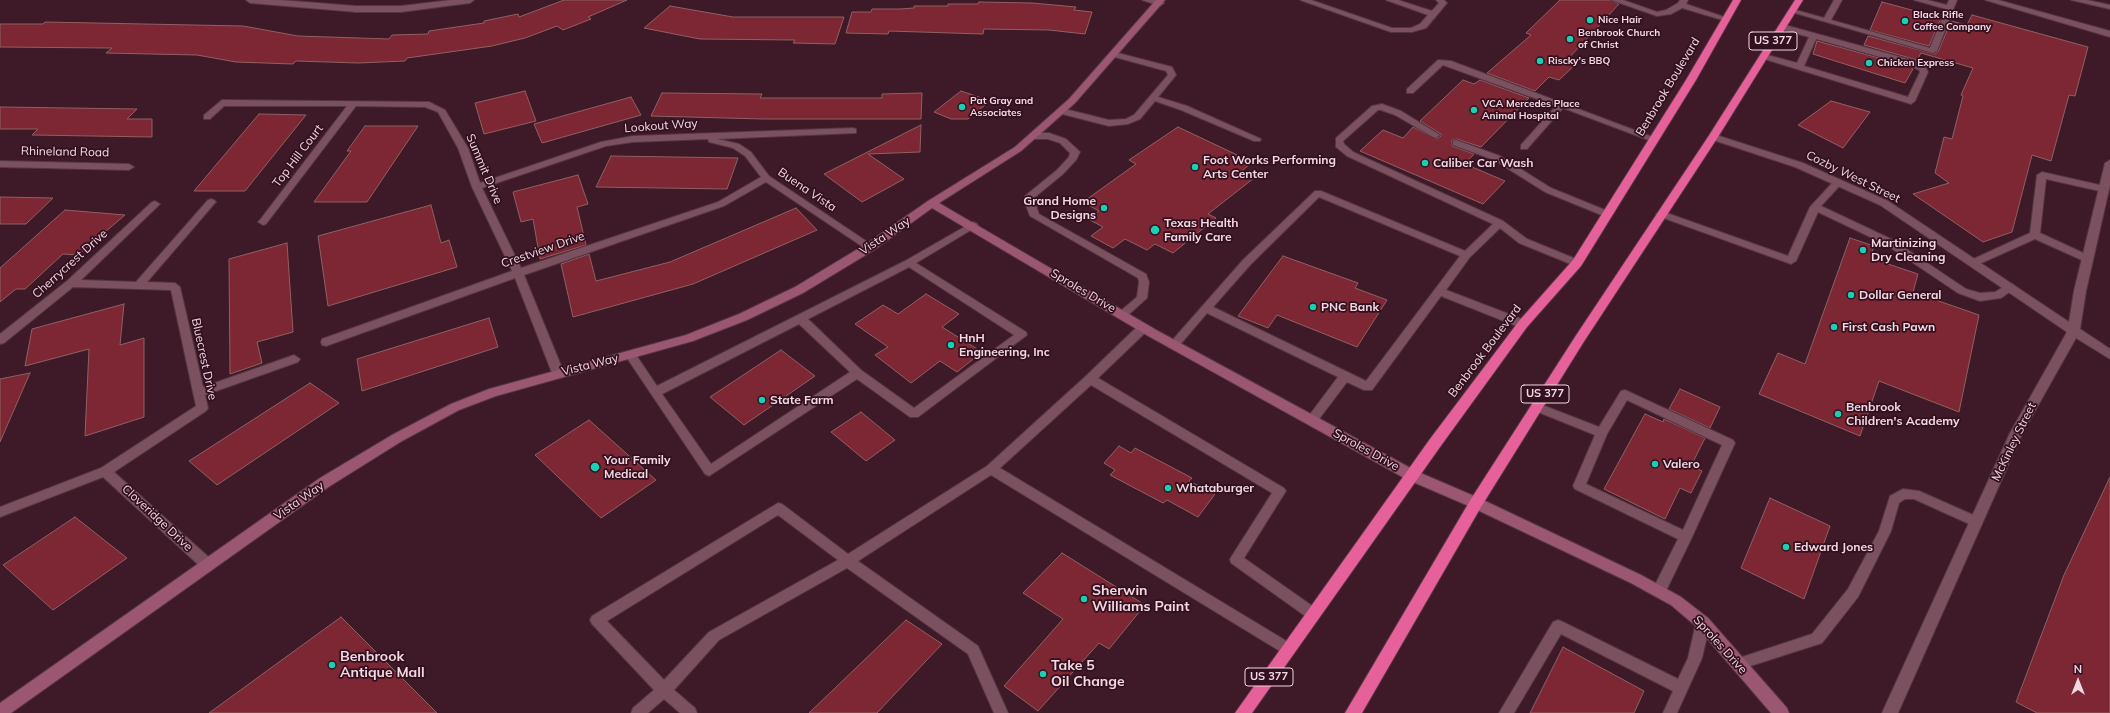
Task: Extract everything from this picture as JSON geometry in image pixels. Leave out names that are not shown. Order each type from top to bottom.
[{"type":"highway","name":"Benbrook Boulevard","points":[[1243,713],[1411,475],[1522,324],[1577,263],[1654,139],[1737,0]]},
{"type":"highway","name":"US 377","points":[[1352,713],[1476,503],[1661,214],[1713,137],[1799,0]]},
{"type":"street","points":[[250,0],[356,10],[401,10],[470,0]]},
{"type":"street","points":[[1146,0],[1160,2]]},
{"type":"street","points":[[1989,0],[2110,34]]},
{"type":"street","name":"Vista Way","points":[[0,712],[325,482],[397,438],[455,408],[486,395],[558,373],[689,338],[743,317],[799,290],[870,247],[932,203],[1018,149],[1061,111],[1160,2]]},
{"type":"street","name":"Cozby West Street","points":[[1713,137],[1799,165],[1884,203],[2110,355]]},
{"type":"street","name":"Rhineland Road","points":[[0,164],[129,167]]},
{"type":"street","name":"McKinley Street","points":[[1890,713],[2016,433],[2074,330],[2088,258],[2109,170]]},
{"type":"street","name":"Sproles Drive","points":[[932,203],[973,225],[1144,327],[1411,475],[1476,503],[1659,591],[1676,601],[1703,622],[1780,713]]},
{"type":"lane","points":[[1304,0],[1391,30],[1412,30],[1423,26],[1443,4],[1440,0]]},
{"type":"lane","points":[[1390,0],[1433,14]]},
{"type":"lane","points":[[1615,0],[1657,14],[1668,12],[1683,3],[1726,19]]},
{"type":"lane","points":[[1826,21],[1838,0]]},
{"type":"lane","points":[[1918,0],[1950,8]]},
{"type":"lane","points":[[1792,11],[1933,51],[1953,0]]},
{"type":"lane","points":[[2075,0],[2093,2],[2110,7]]},
{"type":"lane","points":[[1764,56],[1911,101],[1924,72],[1922,68],[1912,63],[1782,27]]},
{"type":"lane","points":[[1798,67],[1813,36]]},
{"type":"lane","points":[[1061,111],[1109,123],[1128,122],[1137,116],[1172,75],[1169,69],[1114,54]]},
{"type":"lane","points":[[1410,91],[1441,62],[1448,63],[1654,139]]},
{"type":"lane","points":[[1153,98],[1184,108],[1257,139]]},
{"type":"lane","name":"Summit Drive","points":[[207,117],[222,103],[426,104],[441,110],[463,148],[477,187],[518,273],[558,373]]},
{"type":"lane","name":"Top Hill Court","points":[[263,222],[352,104]]},
{"type":"lane","points":[[1524,147],[1561,105]]},
{"type":"lane","points":[[1436,135],[1398,113],[1382,107],[1375,108],[1339,140],[1339,145],[1350,154],[1500,223],[1523,241],[1577,263]]},
{"type":"lane","name":"Lookout Way","points":[[477,187],[604,144],[633,139],[853,131]]},
{"type":"lane","name":"Buena Vista","points":[[689,136],[723,142],[736,146],[748,154],[766,178],[870,247]]},
{"type":"lane","points":[[1033,136],[1049,136],[1063,141],[1075,152],[1073,158],[1060,172],[1030,196],[1030,203],[1035,216],[1142,276],[1144,282],[1142,298],[1122,314]]},
{"type":"lane","points":[[1456,143],[1497,158],[1548,190],[1607,214]]},
{"type":"lane","points":[[2035,235],[2042,175],[2104,189]]},
{"type":"lane","name":"Crestview Drive","points":[[326,342],[518,273],[667,221],[721,204],[766,178]]},
{"type":"lane","points":[[1661,214],[1791,261],[1815,207],[1838,182]]},
{"type":"lane","points":[[1174,344],[1246,262],[1318,193],[1466,255]]},
{"type":"lane","points":[[138,286],[211,202]]},
{"type":"lane","name":"Cherrycrest Drive","points":[[0,340],[71,283],[155,204]]},
{"type":"lane","points":[[1815,207],[1889,242],[1962,291],[1980,297],[1997,295],[2010,287]]},
{"type":"lane","points":[[1206,308],[1368,387],[1466,255],[1500,223]]},
{"type":"lane","points":[[656,392],[909,263],[973,225]]},
{"type":"lane","points":[[1973,263],[2035,235],[2088,258]]},
{"type":"lane","points":[[800,318],[857,374],[914,414],[1022,335],[909,263]]},
{"type":"lane","name":"Bluecrest Drive","points":[[0,512],[105,471],[202,408],[175,287],[71,283]]},
{"type":"lane","points":[[1439,291],[1522,324]]},
{"type":"lane","points":[[638,713],[664,690],[714,636],[848,561],[991,469],[1144,327]]},
{"type":"lane","points":[[630,355],[709,471],[857,374]]},
{"type":"lane","points":[[198,393],[294,359]]},
{"type":"lane","points":[[1312,420],[1345,376]]},
{"type":"lane","points":[[1090,378],[1280,491],[1236,559],[1313,614]]},
{"type":"lane","points":[[1659,591],[1686,537],[1729,443],[1625,394],[1602,433],[1579,486],[1686,537]]},
{"type":"lane","points":[[1537,407],[1602,433]]},
{"type":"lane","points":[[991,469],[1288,649]]},
{"type":"lane","name":"Cloveridge Drive","points":[[105,471],[208,565]]},
{"type":"lane","points":[[1738,664],[1817,639],[1853,593],[1885,531],[1894,500],[1903,494],[1915,494],[1976,522]]},
{"type":"lane","points":[[690,713],[664,690],[597,620],[778,508],[848,561],[973,650],[1001,713]]},
{"type":"lane","points":[[1670,713],[1695,658],[1703,622]]},
{"type":"lane","points":[[1506,713],[1558,626],[1682,688]]},
{"type":"building","points":[[564,0],[627,0],[588,17],[591,19],[563,30],[557,26],[525,38],[492,46],[407,58],[405,61],[358,63],[296,61],[293,64],[236,62],[197,55],[106,53],[112,48],[0,47],[0,24],[43,24],[45,22],[243,26],[298,36],[389,39],[392,35],[428,34],[429,31],[484,23],[484,21],[518,14],[519,17]]},
{"type":"building","points":[[1560,0],[1610,0],[1619,4],[1567,60],[1577,63],[1559,80],[1549,77],[1535,91],[1487,73],[1531,35],[1526,33]]},
{"type":"building","points":[[979,2],[1032,3],[1076,7],[1074,10],[1092,12],[1085,34],[1049,30],[984,29],[983,34],[889,31],[888,34],[846,33],[852,12],[871,12],[872,9],[914,8],[914,6],[978,4]]},
{"type":"building","name":"Black Rifle Coffee Company","points":[[1882,2],[1941,18],[1929,46],[1870,30]]},
{"type":"building","points":[[670,6],[733,17],[844,17],[835,44],[793,43],[795,40],[700,39],[644,28]]},
{"type":"building","points":[[1972,15],[2088,47],[2075,96],[2069,95],[2051,161],[2032,155],[2012,232],[1983,242],[1913,194],[1949,183],[1935,173],[1944,137],[1952,139],[1963,96],[1961,95],[1973,68],[1921,53],[1917,60],[1864,45],[1868,36],[1934,54],[1938,52],[1951,21],[1967,25]]},
{"type":"building","name":"Chicken Express","points":[[1817,41],[1908,66],[1913,69],[1905,83],[1813,54]]},
{"type":"building","points":[[1463,80],[1474,84],[1480,80],[1529,98],[1481,147],[1457,139],[1452,140],[1452,146],[1474,154],[1465,164],[1505,181],[1483,204],[1360,151],[1383,130],[1403,138],[1413,127],[1437,139],[1441,136],[1441,134],[1420,121]]},
{"type":"building","points":[[525,91],[536,121],[484,134],[475,103]]},
{"type":"building","name":"Pat Gray and Associates","points":[[961,91],[990,101],[968,119],[951,119],[934,112]]},
{"type":"building","points":[[662,93],[762,94],[760,98],[882,98],[882,94],[922,93],[921,119],[763,119],[651,116]]},
{"type":"building","points":[[631,97],[641,115],[542,143],[534,124]]},
{"type":"building","points":[[1831,101],[1870,112],[1843,148],[1798,125]]},
{"type":"building","points":[[0,107],[137,109],[127,119],[152,119],[152,137],[32,135],[38,129],[0,129]]},
{"type":"building","points":[[259,114],[306,115],[245,191],[194,191]]},
{"type":"building","points":[[921,125],[920,152],[868,154],[904,179],[862,202],[824,174]]},
{"type":"building","points":[[365,126],[418,126],[367,202],[314,202],[351,151],[347,151]]},
{"type":"building","points":[[1178,127],[1252,162],[1241,172],[1254,178],[1208,214],[1216,218],[1173,253],[1155,244],[1147,250],[1125,239],[1113,248],[1091,236],[1103,227],[1088,219],[1099,211],[1083,202],[1136,164],[1129,160]]},
{"type":"building","points":[[611,156],[738,158],[727,189],[596,187]]},
{"type":"building","points":[[578,175],[588,204],[577,207],[586,245],[540,259],[533,219],[521,222],[513,192]]},
{"type":"building","points":[[0,197],[53,198],[26,224],[0,224]]},
{"type":"building","points":[[431,205],[441,243],[449,240],[457,267],[328,306],[318,236]]},
{"type":"building","points":[[796,208],[817,230],[693,284],[573,317],[561,264],[589,254],[596,281],[670,262]]},
{"type":"building","points":[[65,210],[125,215],[78,255],[63,254],[25,289],[16,289],[0,302],[0,268]]},
{"type":"building","points":[[1850,238],[1874,246],[1870,258],[1918,274],[1913,292],[1979,315],[1959,412],[1879,381],[1860,436],[1759,394],[1778,353],[1805,364]]},
{"type":"building","points":[[287,243],[293,332],[257,342],[262,363],[230,374],[229,259]]},
{"type":"building","name":"PNC Bank","points":[[1283,256],[1358,283],[1355,288],[1387,300],[1357,347],[1277,315],[1268,328],[1238,316]]},
{"type":"building","points":[[926,294],[959,314],[942,327],[982,352],[957,372],[940,361],[911,383],[875,355],[888,347],[855,324],[883,305],[898,314]]},
{"type":"building","points":[[124,304],[120,345],[144,338],[144,417],[85,436],[89,349],[25,366],[32,329]]},
{"type":"building","points":[[489,318],[498,347],[362,391],[357,359]]},
{"type":"building","points":[[781,350],[815,376],[744,425],[710,397]]},
{"type":"building","points":[[30,373],[0,442],[0,379]]},
{"type":"building","points":[[310,383],[339,403],[217,485],[189,461]]},
{"type":"building","points":[[1680,389],[1720,407],[1710,428],[1669,409]]},
{"type":"building","points":[[861,412],[895,440],[866,461],[831,432]]},
{"type":"building","points":[[1645,414],[1663,422],[1664,419],[1705,438],[1691,466],[1702,471],[1691,493],[1680,488],[1665,519],[1604,489]]},
{"type":"building","name":"Your Family Medical","points":[[589,420],[656,480],[601,518],[535,455]]},
{"type":"building","name":"Whataburger","points":[[1119,446],[1131,453],[1135,448],[1192,478],[1189,481],[1215,494],[1198,517],[1167,500],[1163,503],[1110,475],[1115,470],[1104,463]]},
{"type":"building","points":[[2110,477],[2110,713],[2037,713],[2016,702],[2064,575]]},
{"type":"building","name":"Edward Jones","points":[[1770,498],[1830,526],[1804,599],[1741,568]]},
{"type":"building","points":[[75,517],[127,558],[53,610],[3,565]]},
{"type":"building","points":[[1062,553],[1145,605],[1109,649],[1099,643],[1038,711],[1004,686],[1063,619],[1023,593]]},
{"type":"building","name":"Benbrook Antique Mall","points":[[341,617],[437,713],[209,713]]},
{"type":"building","points":[[906,620],[942,644],[877,713],[809,713]]},
{"type":"building","points":[[1563,647],[1644,691],[1634,713],[1530,713]]},
{"type":"place","name":"Nice Hair","points":[[1590,20]]},
{"type":"place","name":"Black Rifle Coffee Company","points":[[1905,21]]},
{"type":"place","name":"Benbrook Church of Christ","points":[[1570,39]]},
{"type":"place","name":"Riscky's BBQ","points":[[1540,61]]},
{"type":"place","name":"Chicken Express","points":[[1869,63]]},
{"type":"place","name":"Pat Gray and Associates","points":[[962,107]]},
{"type":"place","name":"VCA Mercedes Place Animal Hospital","points":[[1474,110]]},
{"type":"place","name":"Caliber Car Wash","points":[[1425,163]]},
{"type":"place","name":"Foot Works Performing Arts Center","points":[[1195,167]]},
{"type":"place","name":"Grand Home Designs","points":[[1104,208]]},
{"type":"place","name":"Texas Health Family Care","points":[[1155,230]]},
{"type":"place","name":"Martinizing Dry Cleaning","points":[[1863,250]]},
{"type":"place","name":"Dollar General","points":[[1851,295]]},
{"type":"place","name":"PNC Bank","points":[[1313,307]]},
{"type":"place","name":"First Cash Pawn","points":[[1834,327]]},
{"type":"place","name":"HnH Engineering, Inc","points":[[951,345]]},
{"type":"place","name":"State Farm","points":[[762,400]]},
{"type":"place","name":"Benbrook Children's Academy","points":[[1838,414]]},
{"type":"place","name":"Valero","points":[[1655,464]]},
{"type":"place","name":"Your Family Medical","points":[[595,467]]},
{"type":"place","name":"Whataburger","points":[[1168,488]]},
{"type":"place","name":"Edward Jones","points":[[1786,547]]},
{"type":"place","name":"Sherwin Williams Paint","points":[[1084,599]]},
{"type":"place","name":"Benbrook Antique Mall","points":[[332,665]]},
{"type":"place","name":"Take 5 Oil Change","points":[[1043,674]]}]
